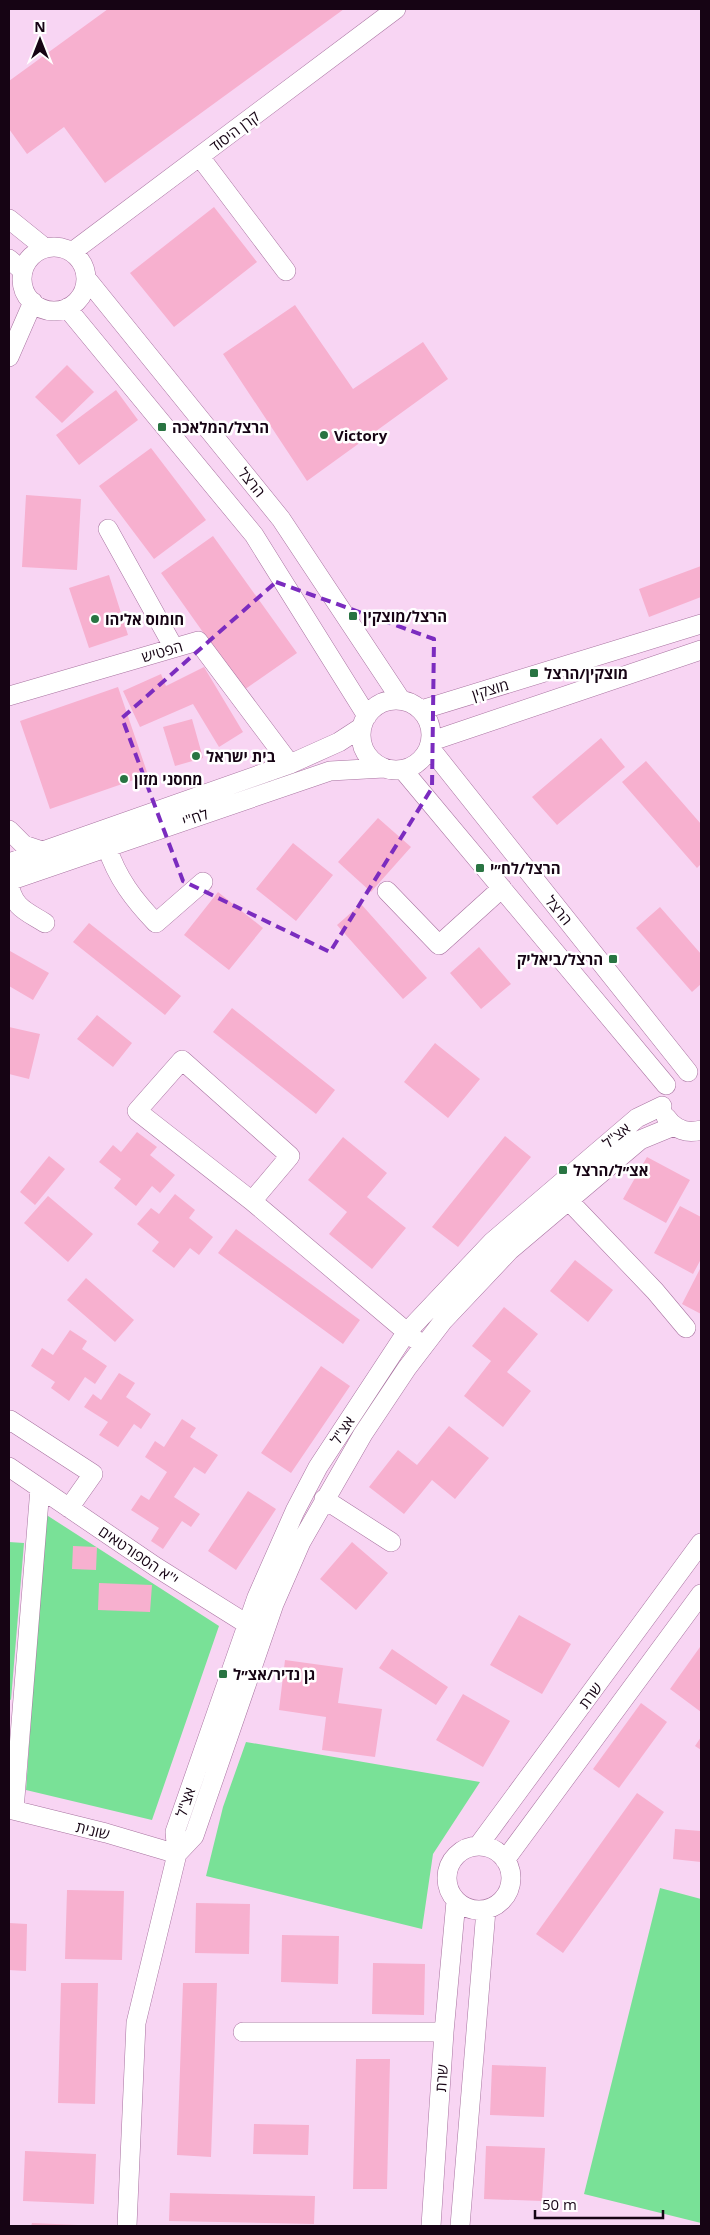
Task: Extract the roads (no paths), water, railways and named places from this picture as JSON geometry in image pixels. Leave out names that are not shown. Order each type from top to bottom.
[{"type":"street","name":"קרן היסוד","points":[[72,252],[396,9]]},
{"type":"street","points":[[200,157],[286,271]]},
{"type":"street","points":[[9,219],[45,248]]},
{"type":"street","points":[[54,247],[72,252],[80,259],[86,278],[81,296],[67,308],[49,310],[33,302],[24,288],[23,271],[31,257],[45,248],[54,247]]},
{"type":"street","points":[[9,259],[23,271]]},
{"type":"street","name":"הרצל","points":[[86,278],[281,519],[401,700]]},
{"type":"street","points":[[9,357],[33,302]]},
{"type":"street","points":[[67,308],[254,535],[364,721],[362,746],[367,755],[384,768],[403,770],[414,766],[424,758],[431,744],[432,730],[428,719],[412,703],[401,700],[379,704],[364,721]]},
{"type":"street","points":[[108,529],[174,648]]},
{"type":"street","name":"מוצקין","points":[[421,710],[701,624]]},
{"type":"street","name":"הפטיש","points":[[9,696],[198,641],[290,764]]},
{"type":"street","name":"מוצקין","points":[[431,744],[701,650]]},
{"type":"street","name":"לח\"י","points":[[9,863],[290,764],[339,742],[364,721]]},
{"type":"street","name":"הרצל","points":[[431,744],[695,1073]]},
{"type":"street","name":"לח\"י","points":[[9,882],[330,771],[384,768]]},
{"type":"street","name":"הרצל","points":[[403,770],[666,1085]]},
{"type":"street","points":[[9,830],[24,845],[42,851]]},
{"type":"street","points":[[107,848],[114,870],[123,884],[135,901],[156,923],[203,882]]},
{"type":"street","points":[[9,882],[11,898],[16,904],[45,924]]},
{"type":"street","points":[[387,891],[439,945],[502,888]]},
{"type":"street","points":[[252,1201],[290,1156],[182,1060],[138,1111],[252,1201],[424,1346]]},
{"type":"street","points":[[695,1073],[676,1076],[666,1085],[662,1095],[662,1106],[664,1114],[674,1126],[686,1132],[701,1131]]},
{"type":"street","name":"אצ\"ל","points":[[128,2226],[136,2023],[177,1854],[175,1832],[246,1626],[291,1519],[318,1467],[406,1332],[492,1242],[637,1118],[662,1106]]},
{"type":"street","name":"אצ\"ל","points":[[177,1854],[194,1836],[264,1634],[301,1542],[363,1434],[443,1321],[510,1250],[640,1140],[674,1126]]},
{"type":"street","points":[[568,1200],[655,1291],[686,1328]]},
{"type":"street","points":[[9,1422],[10,1420],[93,1474],[69,1508]]},
{"type":"street","name":"י''א הספורטאים","points":[[11,1472],[40,1488],[246,1626],[264,1634]]},
{"type":"street","points":[[11,1810],[40,1488]]},
{"type":"street","points":[[324,1499],[391,1542]]},
{"type":"street","name":"שרת","points":[[478,1846],[701,1543]]},
{"type":"street","name":"שרת","points":[[505,1860],[701,1594]]},
{"type":"street","name":"שונית","points":[[11,1810],[106,1832],[177,1854]]},
{"type":"street","points":[[478,1846],[498,1852],[505,1860],[511,1880],[509,1890],[504,1899],[486,1910],[464,1907],[456,1901],[447,1882],[450,1866],[459,1853],[478,1846]]},
{"type":"street","name":"שרת","points":[[432,2226],[444,2032],[456,1901]]},
{"type":"street","name":"שרת","points":[[460,2226],[486,1910]]},
{"type":"street","points":[[243,2032],[444,2032]]},
{"type":"place","name":"הרצל/המלאכה","points":[[162,427]]},
{"type":"place","name":"Victory","points":[[324,435]]},
{"type":"place","name":"הרצל/מוצקין","points":[[353,616]]},
{"type":"place","name":"חומוס אליהו","points":[[95,619]]},
{"type":"place","name":"מוצקין/הרצל","points":[[534,673]]},
{"type":"place","name":"בית ישראל","points":[[196,756]]},
{"type":"place","name":"מחסני מזון","points":[[124,779]]},
{"type":"place","name":"הרצל/לח״י","points":[[480,868]]},
{"type":"place","name":"הרצל/ביאליק","points":[[613,959]]},
{"type":"place","name":"אצ״ל/הרצל","points":[[563,1170]]},
{"type":"place","name":"גן נדיר/אצ״ל","points":[[223,1674]]}]
